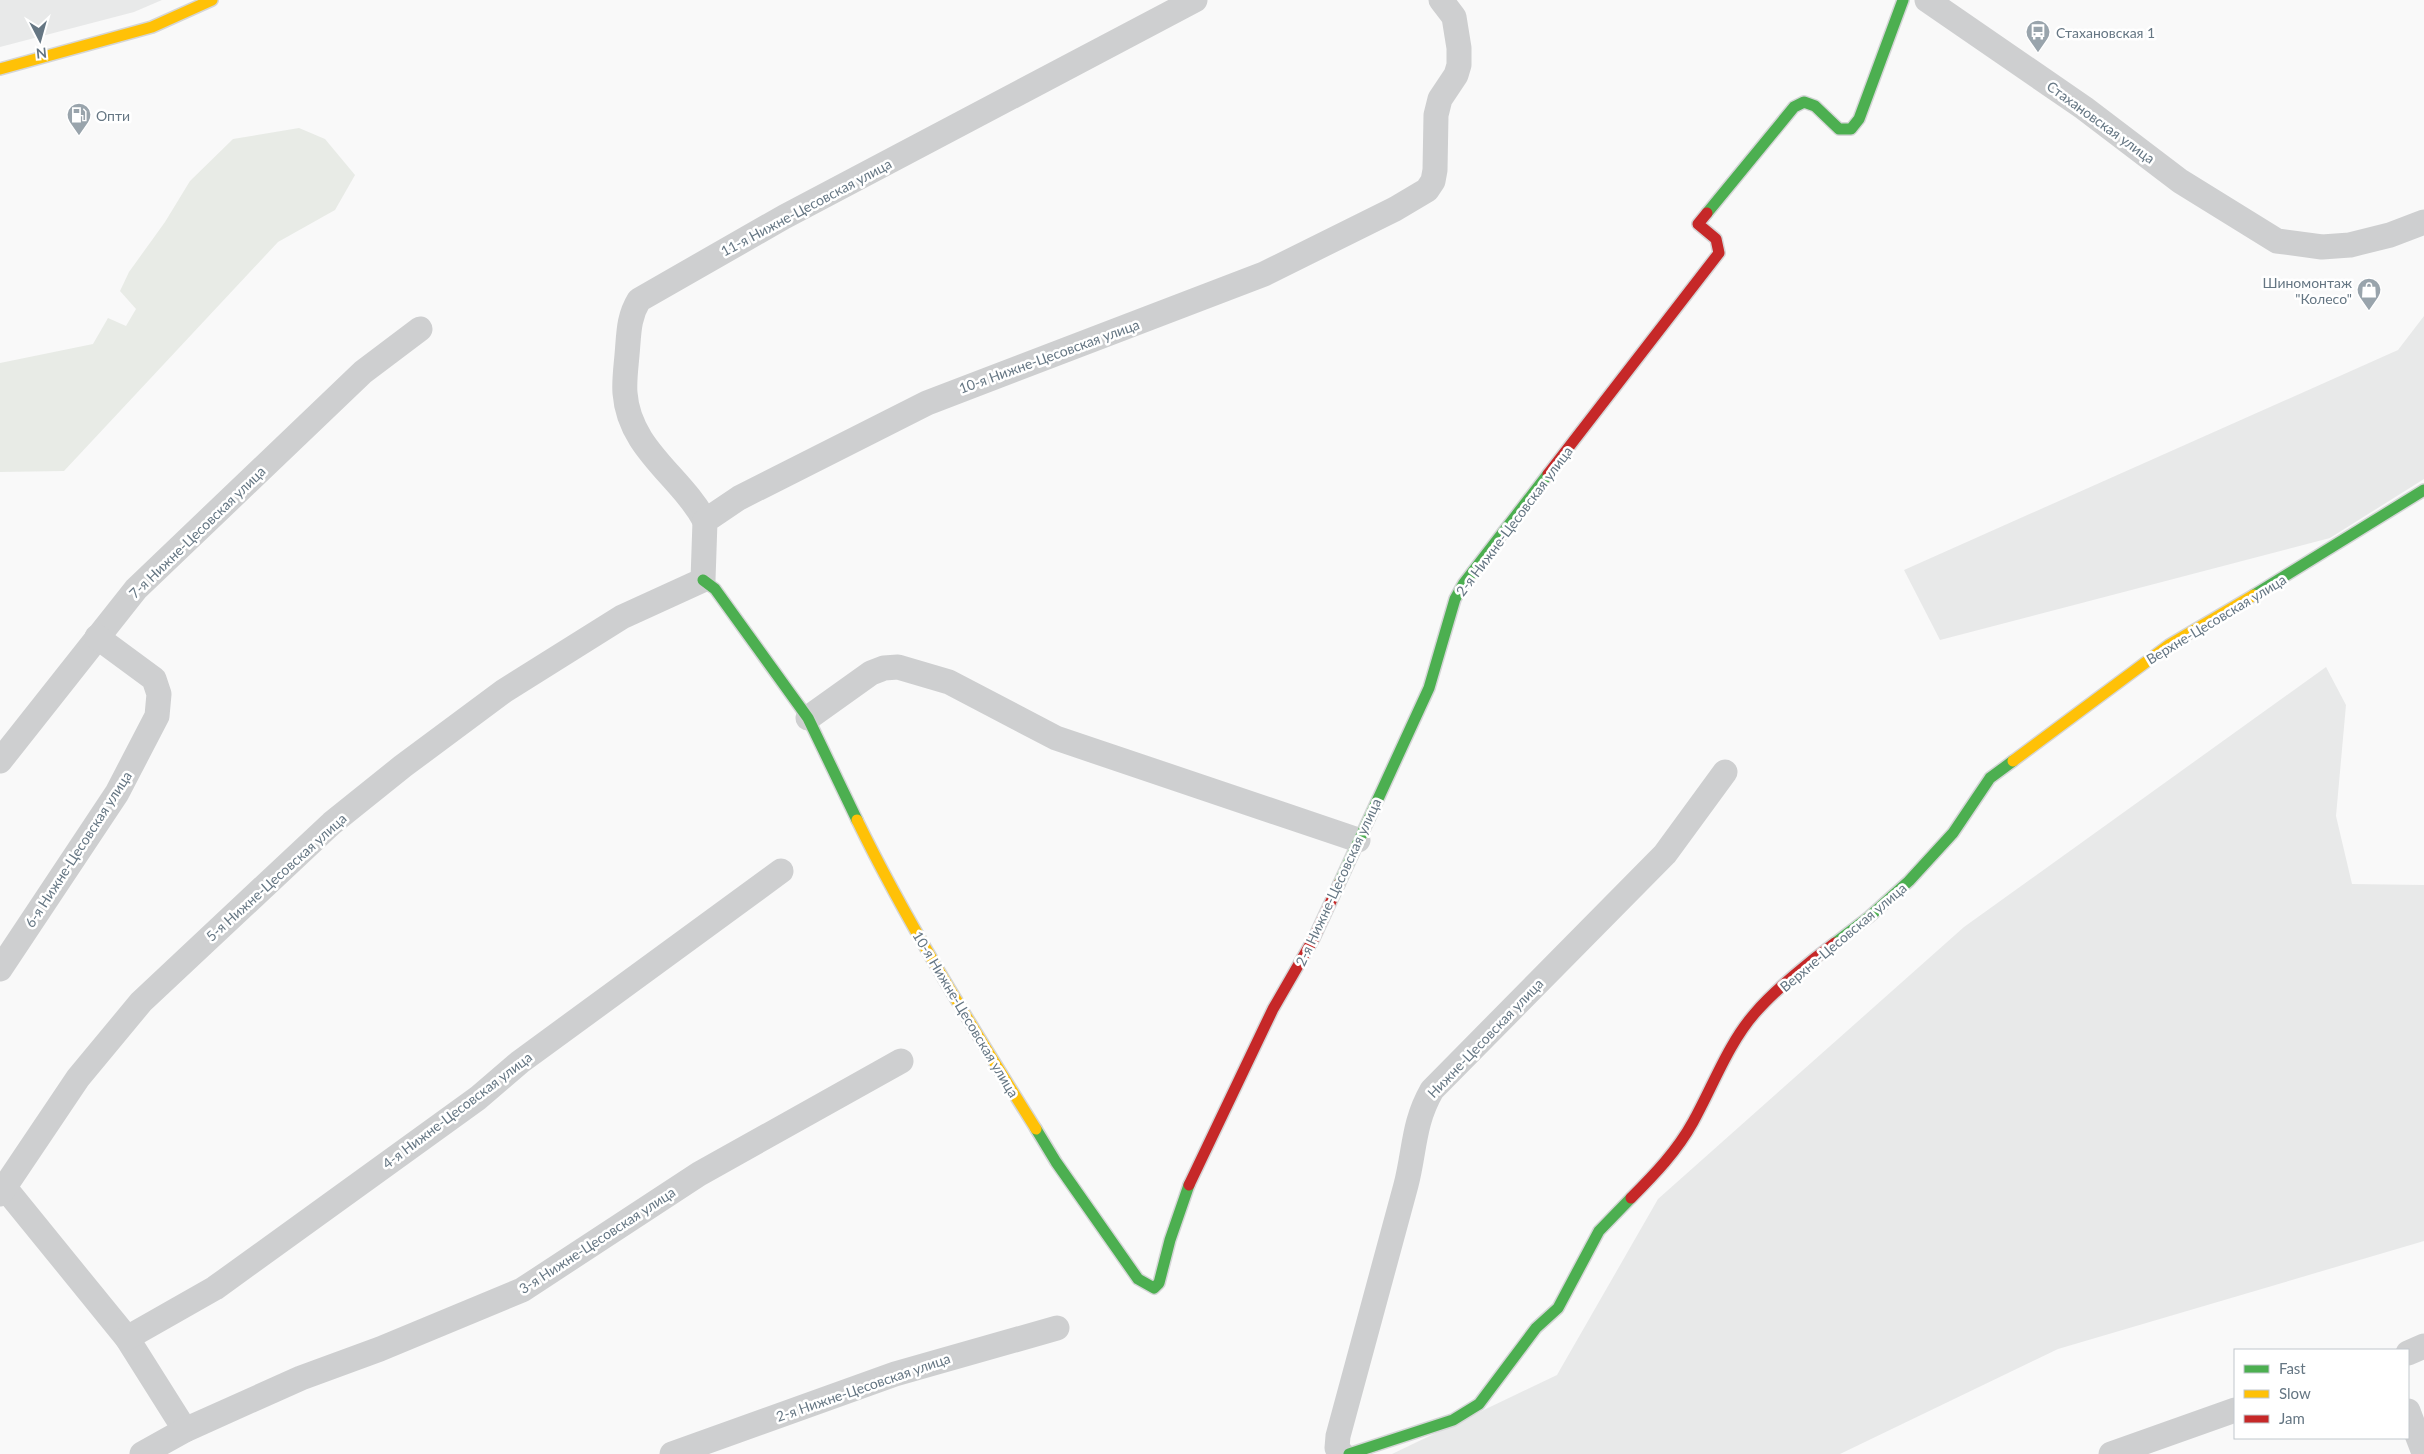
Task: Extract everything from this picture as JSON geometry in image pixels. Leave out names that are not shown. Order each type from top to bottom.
[{"type":"street","points":[[0,69],[152,27],[212,0]]},
{"type":"street","name":"11-я Нижне-Цесовская улица","points":[[705,521],[696,504],[634,432],[627,410],[624,392],[631,314],[639,300],[784,216],[1195,0]]},
{"type":"street","name":"10-я Нижне-Цесовская улица","points":[[705,521],[739,498],[927,404],[1264,274],[1395,209],[1427,190],[1433,181],[1435,170],[1436,115],[1440,99],[1456,75],[1459,65],[1459,48],[1454,17],[1441,0]]},
{"type":"street","name":"2-я Нижне-Цесовская улица","points":[[1154,1288],[1159,1283],[1170,1240],[1189,1184],[1273,1009],[1314,938],[1429,688],[1454,604],[1464,583],[1718,253],[1716,239],[1698,224],[1794,107],[1804,102],[1815,106],[1839,129],[1851,128],[1859,119],[1903,0]]},
{"type":"street","name":"Стахановская улица","points":[[1927,0],[2076,103],[2180,181],[2277,240],[2322,247],[2350,245],[2390,235],[2424,222]]},
{"type":"street","name":"7-я Нижне-Цесовская улица","points":[[0,761],[136,589],[356,379],[420,329]]},
{"type":"street","name":"Верхне-Цесовская улица","points":[[1343,1453],[1453,1420],[1478,1404],[1536,1328],[1558,1308],[1599,1231],[1657,1172],[1678,1146],[1693,1122],[1730,1051],[1755,1014],[1817,956],[1869,917],[1909,881],[1953,833],[1990,778],[2169,645],[2255,595],[2424,490]]},
{"type":"street","points":[[703,580],[705,521]]},
{"type":"street","name":"10-я Нижне-Цесовская улица","points":[[703,580],[715,589],[808,718],[880,867],[966,1016],[1056,1162],[1138,1279],[1154,1288]]},
{"type":"street","name":"5-я Нижне-Цесовская улица","points":[[2,1191],[78,1078],[113,1033],[141,1002],[332,823],[403,766],[504,691],[613,622],[703,580]]},
{"type":"street","name":"6-я Нижне-Цесовская улица","points":[[0,969],[117,792],[157,716],[159,694],[154,678],[97,637]]},
{"type":"street","points":[[808,718],[871,673],[884,668],[898,667],[949,682],[1056,738],[1358,840]]},
{"type":"street","name":"Нижне-Цесовская улица","points":[[1343,1453],[1338,1436],[1409,1174],[1416,1124],[1423,1105],[1432,1090],[1664,854],[1725,772]]},
{"type":"street","name":"4-я Нижне-Цесовская улица","points":[[127,1338],[215,1288],[478,1098],[520,1062],[781,871]]},
{"type":"street","name":"3-я Нижне-Цесовская улица","points":[[142,1454],[185,1430],[301,1378],[380,1349],[522,1290],[699,1174],[901,1061]]},
{"type":"street","points":[[2,1191],[127,1338],[185,1430]]},
{"type":"street","name":"2-я Нижне-Цесовская улица","points":[[672,1454],[895,1374],[1057,1328]]},
{"type":"street","points":[[2409,1353],[2424,1346]]},
{"type":"street","points":[[2111,1454],[2234,1410]]},
{"type":"street","points":[[2409,1414],[2424,1453]]},
{"type":"shaded area","points":[[0,0],[162,0],[134,12],[0,47]]},
{"type":"shaded area","points":[[299,128],[325,139],[355,175],[335,210],[278,242],[64,471],[0,472],[0,363],[93,344],[108,318],[126,326],[136,309],[120,291],[129,272],[165,222],[190,181],[233,139]]},
{"type":"shaded area","points":[[2424,316],[2424,479],[2330,538],[1940,640],[1904,570],[2398,350]]},
{"type":"shaded area","points":[[2326,667],[2346,705],[2336,816],[2352,884],[2424,885],[2424,1241],[2058,1349],[1840,1454],[1392,1454],[1557,1375],[1658,1199],[1964,927]]},
{"type":"traffic: fast","points":[[1707,213],[1794,107],[1804,102],[1815,106],[1839,129],[1851,129],[1859,119],[1903,0]]},
{"type":"traffic: fast","points":[[1339,884],[1429,688],[1455,599],[1464,583],[1548,474]]},
{"type":"traffic: fast","points":[[2254,595],[2424,490]]},
{"type":"traffic: fast","points":[[703,580],[715,589],[808,718],[857,820]]},
{"type":"traffic: fast","points":[[1835,943],[1869,917],[1909,881],[1953,833],[1990,778],[2013,761]]},
{"type":"traffic: fast","points":[[1036,1129],[1056,1162],[1138,1279],[1154,1288],[1159,1283],[1170,1240],[1189,1185]]},
{"type":"traffic: fast","points":[[1349,1454],[1453,1420],[1479,1404],[1536,1328],[1558,1308],[1599,1231],[1631,1198]]},
{"type":"traffic: slow","points":[[0,69],[152,27],[212,0]]},
{"type":"traffic: slow","points":[[2013,761],[2169,645],[2254,595]]},
{"type":"traffic: slow","points":[[857,820],[920,938],[965,1015],[1036,1129]]},
{"type":"traffic: jam","points":[[1548,474],[1719,253],[1716,239],[1698,224],[1707,213]]},
{"type":"traffic: jam","points":[[1189,1185],[1273,1009],[1314,938],[1339,884]]},
{"type":"traffic: jam","points":[[1631,1198],[1665,1162],[1687,1133],[1745,1025],[1772,995],[1835,943]]},
{"type":"place","name":"Стахановская 1","points":[[2038,53]]},
{"type":"place","name":"Опти","points":[[79,136]]},
{"type":"place","name":"Шиномонтаж \"Колесо\"","points":[[2369,311]]}]
